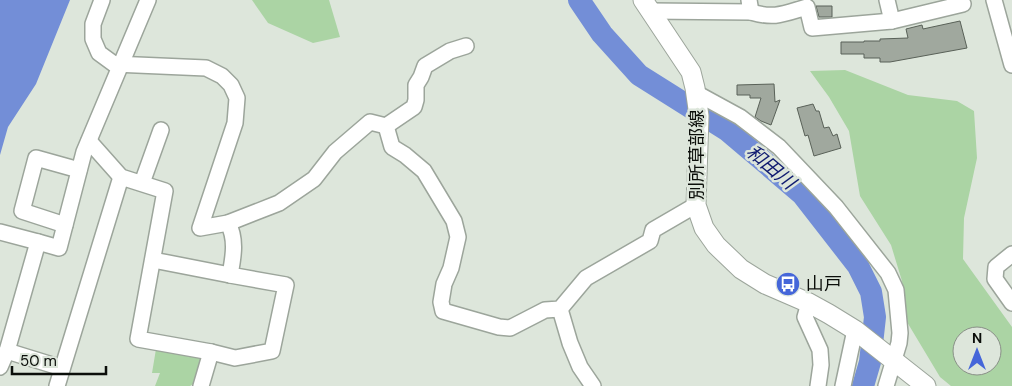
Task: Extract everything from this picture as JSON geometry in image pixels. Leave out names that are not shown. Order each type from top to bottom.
[{"type":"main road","name":"別所草部線","points":[[646,5],[691,72],[697,96],[699,116],[696,205],[704,228],[716,245],[741,270],[765,284],[829,314],[857,332],[926,386]]},
{"type":"street","points":[[102,0],[93,24],[93,39],[100,53],[114,64],[206,68],[222,76],[231,85],[237,98],[235,124],[200,228],[228,223],[279,203],[314,179],[335,152],[370,122],[386,126],[414,107],[416,85],[425,66],[450,50],[466,46]]},
{"type":"street","points":[[0,232],[59,248],[84,152],[148,0]]},
{"type":"street","points":[[887,0],[892,21]]},
{"type":"street","points":[[646,5],[750,6],[764,16],[779,16],[807,7],[812,28],[892,21],[963,4],[961,0]]},
{"type":"street","points":[[999,1],[1012,65]]},
{"type":"street","points":[[697,96],[740,117],[779,147],[836,207],[888,273],[896,290],[900,333],[891,360],[886,386]]},
{"type":"street","points":[[386,126],[392,147],[424,171],[454,222],[458,237],[451,268],[444,284],[441,302],[443,311],[499,327],[510,328],[544,310],[560,309],[586,278],[650,241],[653,230],[696,205]]},
{"type":"street","points":[[142,183],[161,130]]},
{"type":"street","points":[[89,141],[121,177],[166,191],[152,260],[138,338],[234,358],[272,351],[286,285],[152,260]]},
{"type":"street","points":[[65,224],[22,211],[36,158],[80,170]]},
{"type":"street","points":[[57,386],[121,177]]},
{"type":"street","points":[[228,223],[231,228],[234,249],[230,275]]},
{"type":"street","points":[[0,367],[7,351],[38,242]]},
{"type":"street","points":[[1012,254],[996,267],[996,279],[1012,303]]},
{"type":"street","points":[[809,303],[805,317],[820,350],[821,365],[818,386]]},
{"type":"street","points":[[560,309],[570,343],[580,367],[593,386]]},
{"type":"street","points":[[843,386],[857,332]]},
{"type":"street","points":[[7,351],[62,368]]},
{"type":"street","points":[[201,386],[211,352]]},
{"type":"green space","points":[[252,0],[329,0],[340,37],[313,43],[268,23]]},
{"type":"green space","points":[[845,70],[908,95],[957,101],[974,111],[977,158],[964,218],[963,259],[1012,327],[1012,386],[951,386],[940,377],[907,322],[902,281],[891,245],[860,196],[849,131],[829,97],[810,71]]},
{"type":"green space","points":[[156,349],[203,358],[198,381],[190,386],[155,386],[160,373],[152,373]]},
{"type":"water","points":[[0,0],[70,0],[36,84],[8,127],[0,155]]},
{"type":"building","points":[[816,6],[832,6],[832,17],[819,17]]},
{"type":"building","points":[[960,21],[967,48],[890,62],[880,62],[880,58],[864,58],[864,54],[841,54],[841,42],[908,38],[906,29],[922,25],[923,29]]},
{"type":"building","points":[[774,84],[775,102],[780,100],[771,125],[755,117],[761,98],[750,98],[750,95],[737,95],[737,85]]},
{"type":"building","points":[[813,104],[816,111],[819,111],[824,128],[829,127],[833,136],[837,134],[841,148],[814,156],[808,135],[805,136],[797,108]]},
{"type":"waterway","name":"和田川","points":[[579,0],[602,34],[639,75],[728,131],[802,194],[858,266],[871,292],[875,317],[870,362],[863,386]]},
{"type":"place","name":"山戸","points":[[788,284]]}]
